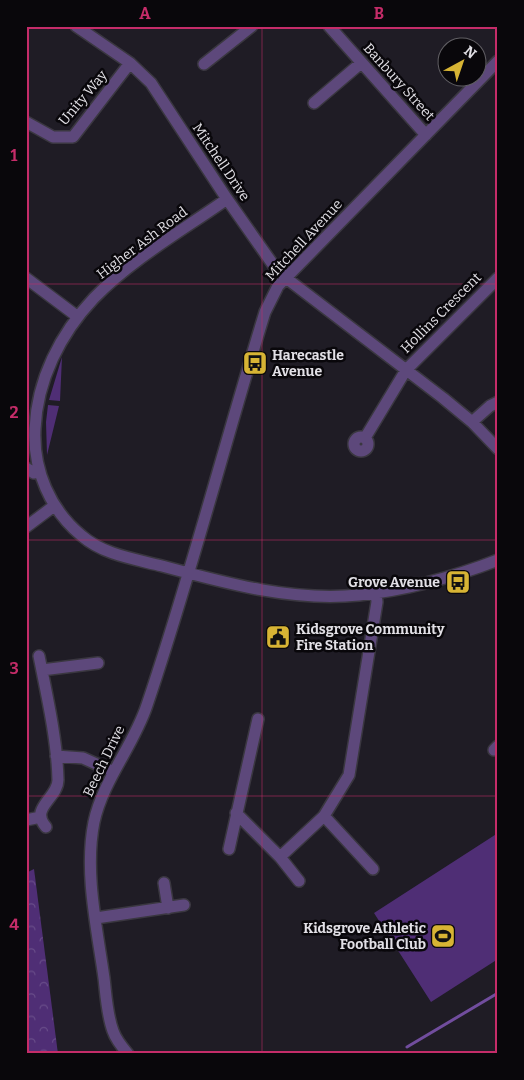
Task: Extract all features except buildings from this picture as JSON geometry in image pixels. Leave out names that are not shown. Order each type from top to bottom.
[{"type":"street","name":"Mitchell Drive","points":[[76,26],[130,63],[151,83],[227,199],[274,266],[286,278]]},
{"type":"street","points":[[204,64],[252,26]]},
{"type":"street","name":"Banbury Street","points":[[329,26],[426,135]]},
{"type":"street","name":"Mitchell Avenue","points":[[214,487],[265,312],[278,286],[498,61]]},
{"type":"street","name":"Unity Way","points":[[26,122],[53,137],[73,138],[130,63]]},
{"type":"street","points":[[314,103],[361,63]]},
{"type":"street","name":"Higher Ash Road","points":[[227,199],[126,271],[95,298],[78,317],[54,353],[40,386],[35,410],[34,439],[38,472],[54,506],[83,538],[104,550],[189,573],[276,592],[329,596],[376,593],[470,571],[498,560]]},
{"type":"street","points":[[26,278],[78,317]]},
{"type":"street","points":[[286,278],[472,422],[498,448]]},
{"type":"street","name":"Hollins Crescent","points":[[365,438],[406,370],[498,278]]},
{"type":"street","points":[[472,422],[490,406],[498,402]]},
{"type":"street","points":[[26,468],[34,473],[38,472]]},
{"type":"street","name":"Beech Drive","points":[[128,1054],[117,1041],[110,1022],[91,864],[94,824],[98,809],[114,772],[146,708],[214,487]]},
{"type":"street","points":[[26,527],[54,506]]},
{"type":"street","points":[[280,858],[324,816],[348,774],[377,602],[376,593]]},
{"type":"street","points":[[26,820],[43,822],[43,804],[57,788],[56,756],[39,656]]},
{"type":"street","points":[[42,670],[98,663]]},
{"type":"street","points":[[230,849],[236,812],[258,719]]},
{"type":"street","points":[[56,756],[83,758],[114,772]]},
{"type":"street","points":[[236,812],[299,881]]},
{"type":"street","points":[[324,816],[373,869]]},
{"type":"street","points":[[164,883],[168,908]]},
{"type":"street","points":[[96,918],[184,905]]},
{"type":"green space","points":[[62,357],[60,401],[49,400]]},
{"type":"green space","points":[[48,405],[59,406],[47,455],[46,422]]},
{"type":"green space","name":"Kidsgrove Athletic Football Club","points":[[498,833],[498,959],[431,1002],[374,913]]},
{"type":"green space","points":[[34,869],[58,1054],[26,1054],[26,873]]},
{"type":"waterway","points":[[407,1047],[498,993]]},
{"type":"place","name":"Harecastle Avenue","points":[[255,363]]},
{"type":"place","name":"Grove Avenue","points":[[458,582]]},
{"type":"place","name":"Kidsgrove Community Fire Station","points":[[278,637]]},
{"type":"place","name":"Kidsgrove Athletic Football Club","points":[[443,936]]}]
